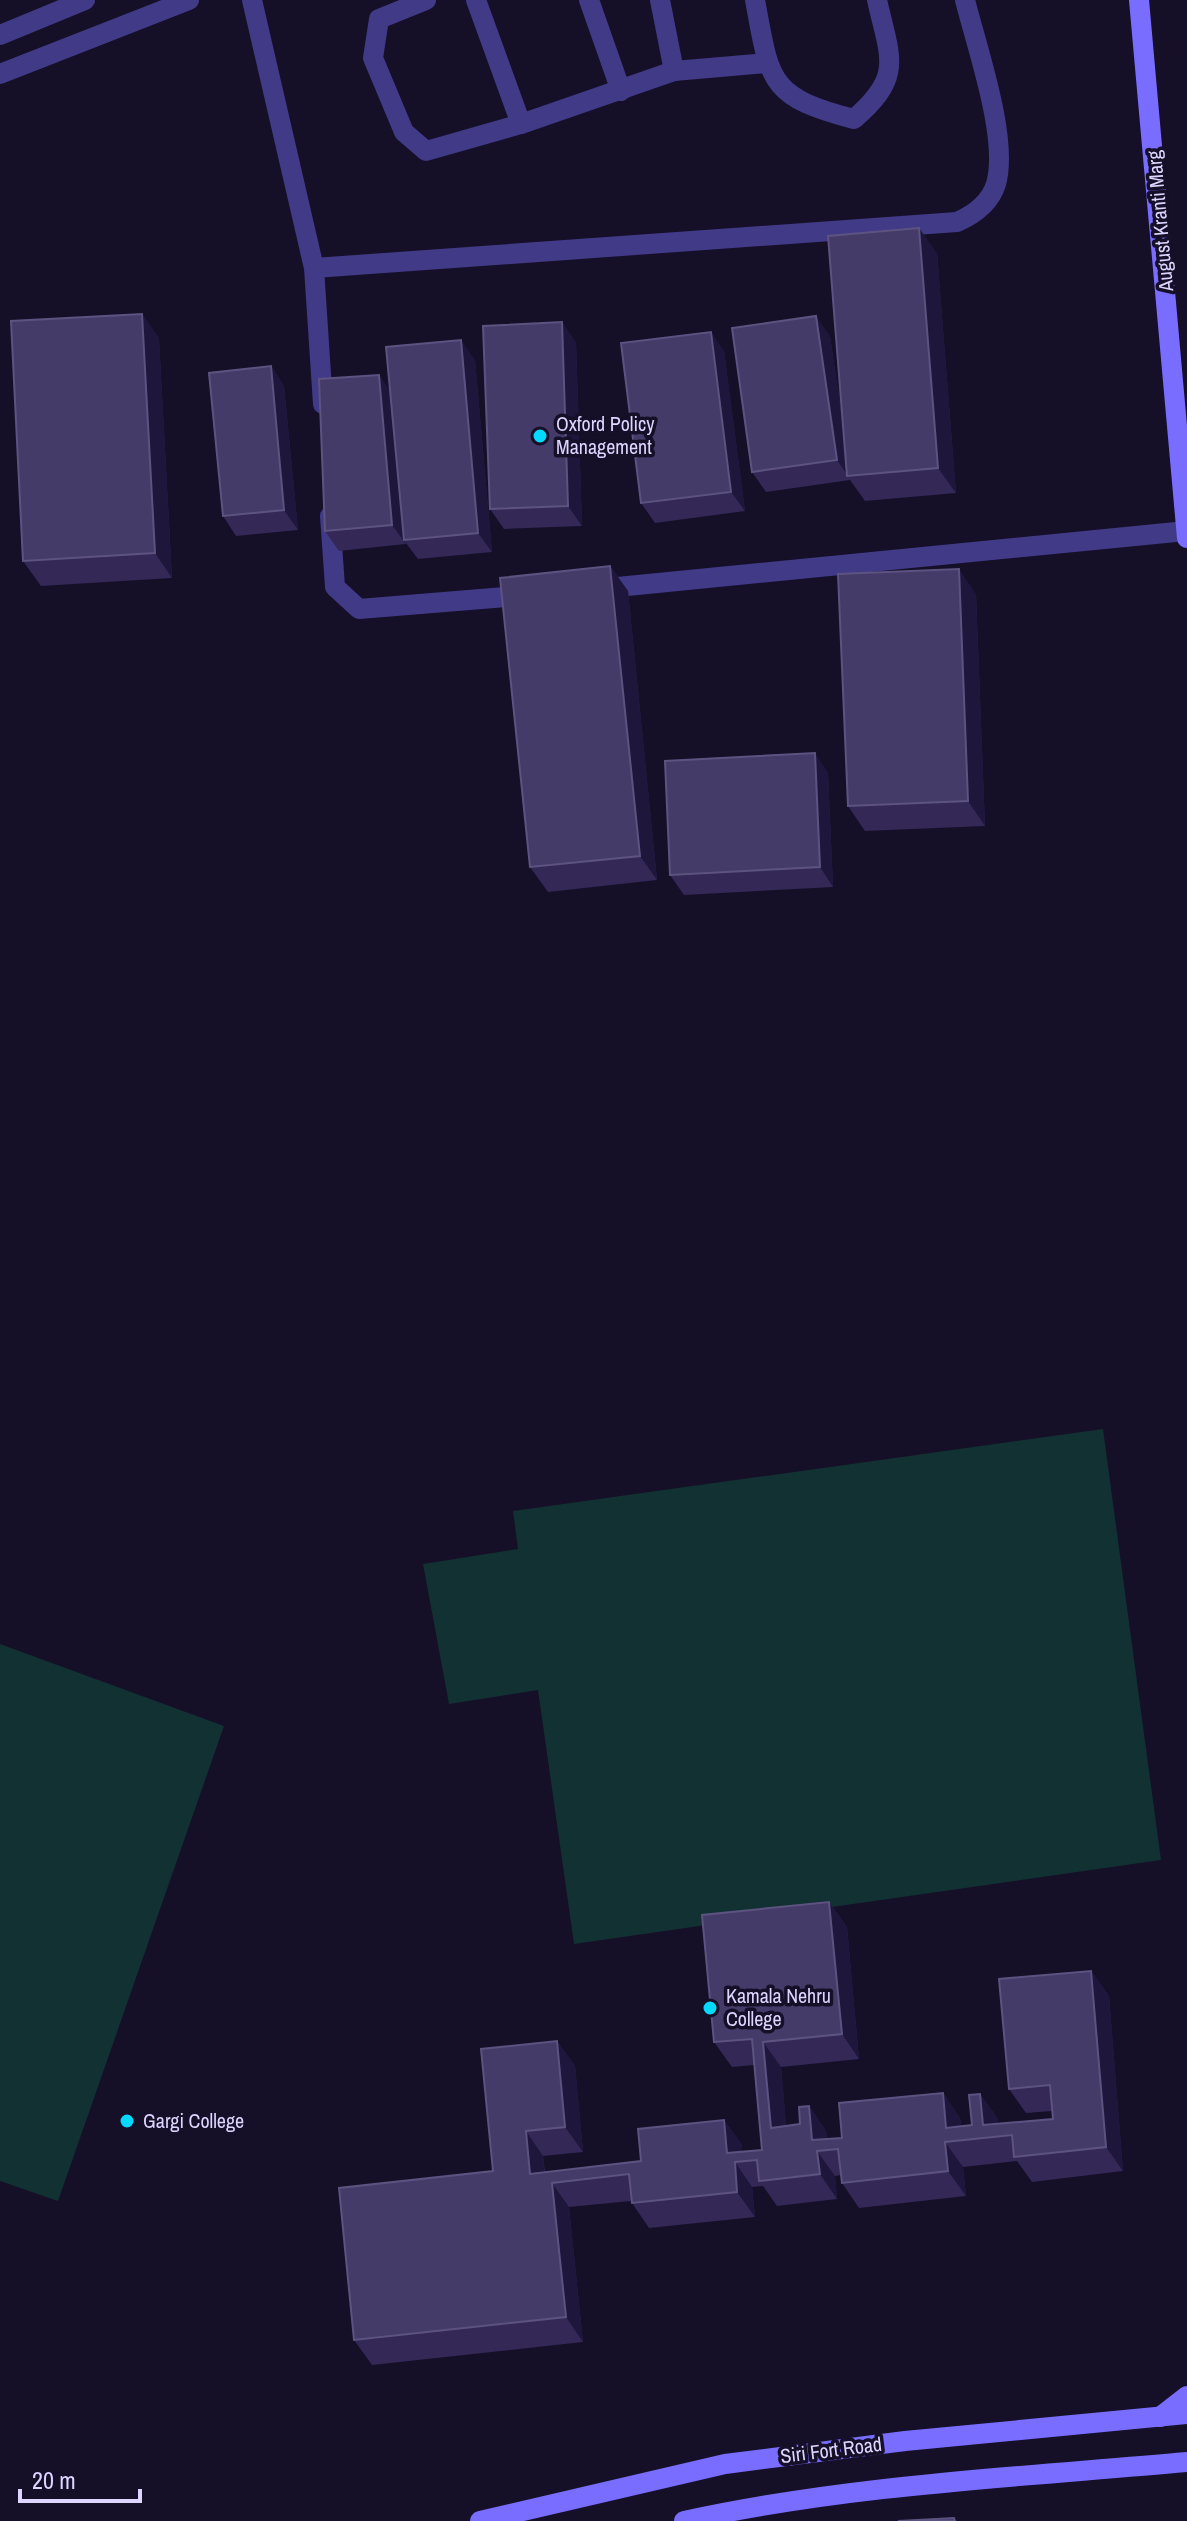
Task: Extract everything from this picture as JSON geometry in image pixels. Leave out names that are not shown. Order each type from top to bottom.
[{"type":"street","points":[[0,35],[85,0]]},
{"type":"street","points":[[0,74],[189,0]]},
{"type":"street","points":[[252,0],[314,268],[324,420]]},
{"type":"street","points":[[426,0],[379,19],[373,58],[404,132],[426,151],[521,124],[674,71],[767,63]]},
{"type":"street","points":[[476,0],[521,124]]},
{"type":"street","points":[[589,0],[621,91]]},
{"type":"street","points":[[660,0],[674,71]]},
{"type":"street","points":[[755,0],[767,63],[776,85],[819,110],[854,119],[880,96],[891,62],[877,0]]},
{"type":"street","points":[[314,268],[957,222],[976,213],[995,187],[1000,147],[965,0]]},
{"type":"street","name":"August Kranti Marg","points":[[1139,0],[1187,538]]},
{"type":"street","points":[[329,496],[335,587],[359,609],[370,611],[543,594]]},
{"type":"street","points":[[575,591],[1186,531]]},
{"type":"street","points":[[1160,2417],[1187,2396]]},
{"type":"street","name":"Siri Fort Road","points":[[480,2521],[725,2464],[905,2441],[1187,2414]]},
{"type":"street","points":[[684,2521],[907,2488],[1187,2462]]},
{"type":"green space","points":[[1103,1429],[1161,1860],[574,1944],[538,1690],[449,1704],[423,1564],[518,1549],[513,1511]]},
{"type":"green space","points":[[0,1644],[224,1726],[58,2201],[0,2181]]},
{"type":"building","points":[[919,228],[938,468],[847,476],[828,236]]},
{"type":"building","points":[[142,314],[155,553],[23,561],[11,321]]},
{"type":"building","points":[[816,316],[837,460],[752,472],[732,328]]},
{"type":"building","name":"Oxford Policy Management","points":[[562,322],[568,506],[490,509],[483,326]]},
{"type":"building","points":[[711,332],[731,492],[641,503],[621,343]]},
{"type":"building","points":[[461,340],[478,533],[404,540],[386,347]]},
{"type":"building","points":[[271,366],[284,510],[223,516],[209,373]]},
{"type":"building","points":[[379,375],[392,525],[325,531],[319,379]]},
{"type":"building","points":[[610,566],[640,856],[530,867],[500,578]]},
{"type":"building","points":[[959,569],[968,801],[848,806],[838,574]]},
{"type":"building","points":[[815,753],[820,867],[670,875],[665,761]]},
{"type":"building","points":[[829,1902],[842,2034],[763,2042],[771,2128],[800,2124],[799,2107],[809,2106],[812,2140],[842,2138],[839,2103],[943,2093],[946,2128],[972,2125],[969,2095],[980,2094],[983,2125],[1053,2119],[1050,2085],[1009,2089],[999,1979],[1091,1971],[1106,2147],[1014,2157],[1012,2135],[945,2142],[948,2171],[842,2183],[838,2149],[817,2151],[820,2174],[759,2181],[757,2160],[735,2162],[737,2192],[632,2203],[629,2174],[552,2183],[566,2317],[354,2340],[339,2188],[493,2171],[481,2049],[557,2041],[565,2127],[526,2131],[530,2174],[641,2161],[638,2129],[724,2120],[727,2153],[762,2150],[752,2039],[714,2042],[702,1915]]},
{"type":"building","points":[[954,2518],[955,2521],[898,2521]]},
{"type":"place","name":"Oxford Policy Management","points":[[540,436]]},
{"type":"place","name":"Kamala Nehru College","points":[[710,2008]]},
{"type":"place","name":"Gargi College","points":[[127,2121]]}]
